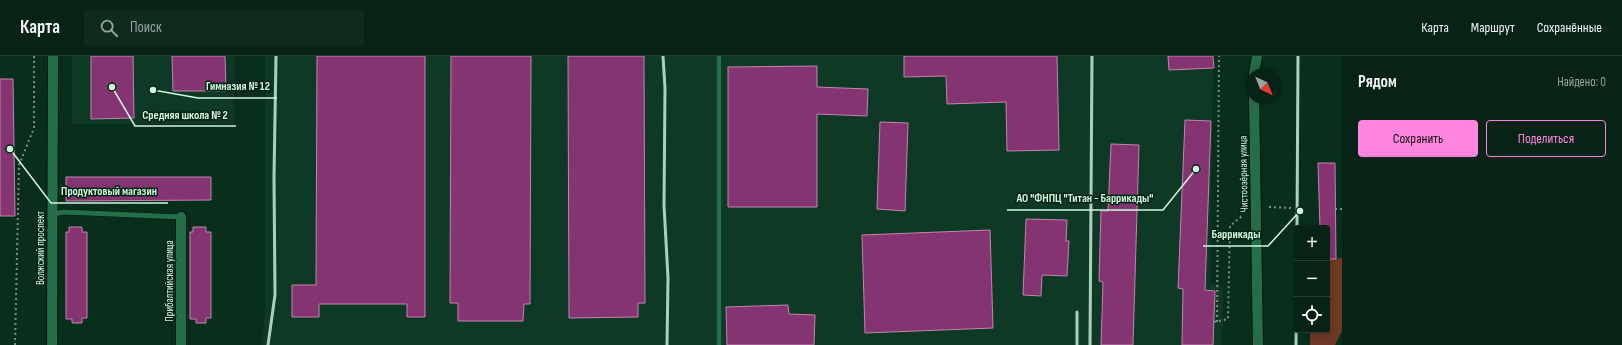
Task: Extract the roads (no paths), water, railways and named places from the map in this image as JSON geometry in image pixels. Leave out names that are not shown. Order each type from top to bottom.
[{"type":"street","name":"Волжский проспект","points":[[52,345],[53,56]]},
{"type":"street","points":[[1255,68],[1257,56]]},
{"type":"street","name":"Чистоозёрная улица","points":[[1254,104],[1258,345]]},
{"type":"street","name":"Прибалтийская улица","points":[[181,217],[181,345]]},
{"type":"lane","points":[[719,56],[719,345]]},
{"type":"lane","points":[[52,214],[64,212],[181,217]]},
{"type":"railway","points":[[268,345],[275,295],[274,177],[276,56]]},
{"type":"railway","points":[[663,56],[665,88],[664,205],[668,278],[667,345]]},
{"type":"railway","points":[[1090,345],[1092,56]]},
{"type":"railway","points":[[1297,225],[1298,56]]},
{"type":"railway","points":[[1296,345],[1297,297]]},
{"type":"railway","points":[[1077,312],[1077,345]]},
{"type":"place","name":"Средняя школа № 2","points":[[112,87]]},
{"type":"place","name":"Гимназия № 12","points":[[153,90]]},
{"type":"place","name":"Продуктовый магазин","points":[[10,149]]},
{"type":"place","name":"АО \"ФНПЦ \"Титан - Баррикады\"","points":[[1196,169]]},
{"type":"place","name":"Баррикады","points":[[1300,211]]}]
